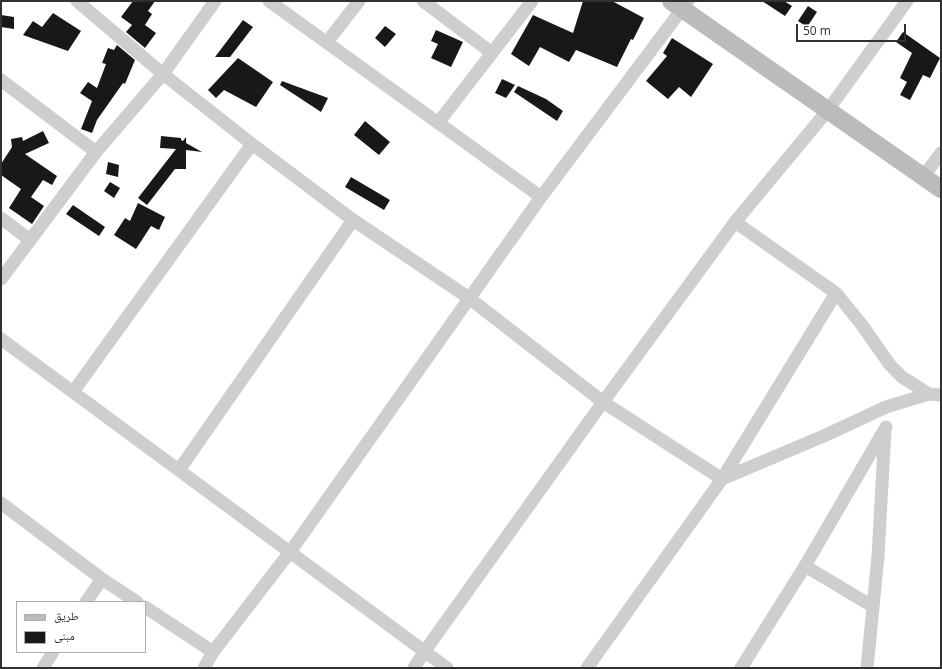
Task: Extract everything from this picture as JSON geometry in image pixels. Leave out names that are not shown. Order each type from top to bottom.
[{"type":"main road","points":[[680,4],[941,189]]},
{"type":"street","points":[[78,1],[163,74],[252,144],[353,220],[469,298],[603,402],[722,479]]},
{"type":"street","points":[[1,279],[96,152],[163,74],[215,1]]},
{"type":"street","points":[[269,1],[541,197]]},
{"type":"street","points":[[327,42],[358,1]]},
{"type":"street","points":[[423,1],[492,53]]},
{"type":"street","points":[[438,123],[532,1]]},
{"type":"street","points":[[414,668],[603,402],[735,222],[828,110],[907,1]]},
{"type":"street","points":[[204,668],[213,652],[290,552],[469,298],[680,4]]},
{"type":"street","points":[[1,80],[96,152]]},
{"type":"street","points":[[73,392],[252,144]]},
{"type":"street","points":[[923,177],[941,153]]},
{"type":"street","points":[[1,218],[30,240]]},
{"type":"street","points":[[179,470],[353,220]]},
{"type":"street","points":[[735,222],[836,293],[862,325],[890,365],[902,377],[935,394]]},
{"type":"street","points":[[587,668],[722,479],[836,293]]},
{"type":"street","points":[[1,339],[447,668]]},
{"type":"street","points":[[722,479],[826,435],[886,407],[935,394]]},
{"type":"street","points":[[867,668],[878,556],[886,407]]},
{"type":"street","points":[[741,668],[805,566],[886,427]]},
{"type":"street","points":[[1,503],[102,579],[135,601]]},
{"type":"street","points":[[805,566],[872,606]]},
{"type":"street","points":[[87,601],[102,579]]},
{"type":"street","points":[[146,608],[213,652]]},
{"type":"street","points":[[43,668],[52,653]]},
{"type":"building","points":[[133,1],[155,1],[148,11],[152,14],[145,25],[156,33],[145,48],[126,32],[132,25],[121,17]]},
{"type":"building","points":[[583,1],[612,1],[644,18],[633,40],[631,39],[617,67],[576,50],[569,62],[540,47],[529,66],[511,54],[533,15],[573,33]]},
{"type":"building","points":[[762,1],[784,1],[792,6],[785,16]]},
{"type":"building","points":[[808,6],[817,12],[807,27],[798,21]]},
{"type":"building","points":[[53,13],[81,31],[68,51],[23,35],[33,21],[42,27]]},
{"type":"building","points":[[1,15],[14,17],[14,29],[1,27]]},
{"type":"building","points":[[243,20],[253,27],[230,57],[215,57]]},
{"type":"building","points":[[385,26],[396,34],[385,47],[375,38]]},
{"type":"building","points":[[436,30],[463,42],[451,67],[431,58],[438,44],[431,41]]},
{"type":"building","points":[[903,32],[940,58],[930,78],[923,75],[910,100],[900,95],[907,82],[900,78],[912,53],[896,42]]},
{"type":"building","points":[[672,38],[713,64],[691,97],[679,87],[668,99],[646,81],[667,56],[663,53]]},
{"type":"building","points":[[117,45],[135,60],[125,84],[123,83],[97,120],[92,133],[81,129],[92,101],[80,93],[88,82],[97,88],[106,64],[102,63],[108,48],[114,50]]},
{"type":"building","points":[[238,58],[273,82],[256,107],[224,90],[216,98],[208,90]]},
{"type":"building","points":[[502,79],[515,85],[506,98],[495,93]]},
{"type":"building","points":[[282,81],[328,98],[321,112],[280,85]]},
{"type":"building","points":[[518,86],[546,99],[563,111],[557,121],[514,92]]},
{"type":"building","points":[[365,121],[390,142],[379,155],[354,135]]},
{"type":"building","points":[[43,131],[49,143],[25,154],[57,176],[52,185],[43,180],[31,197],[44,206],[32,224],[9,208],[21,189],[1,175],[1,164],[12,147],[11,139],[22,137],[23,141]]},
{"type":"building","points":[[161,136],[181,138],[183,141],[186,137],[186,143],[202,152],[186,150],[186,169],[175,169],[147,205],[138,198],[176,149],[160,148]]},
{"type":"building","points":[[108,162],[119,165],[118,177],[106,174]]},
{"type":"building","points":[[351,177],[390,200],[384,210],[345,187]]},
{"type":"building","points":[[110,182],[120,188],[114,198],[104,191]]},
{"type":"building","points":[[138,203],[165,217],[159,230],[151,226],[136,249],[114,235],[125,218],[130,221]]},
{"type":"building","points":[[73,205],[105,227],[99,236],[66,214]]}]
